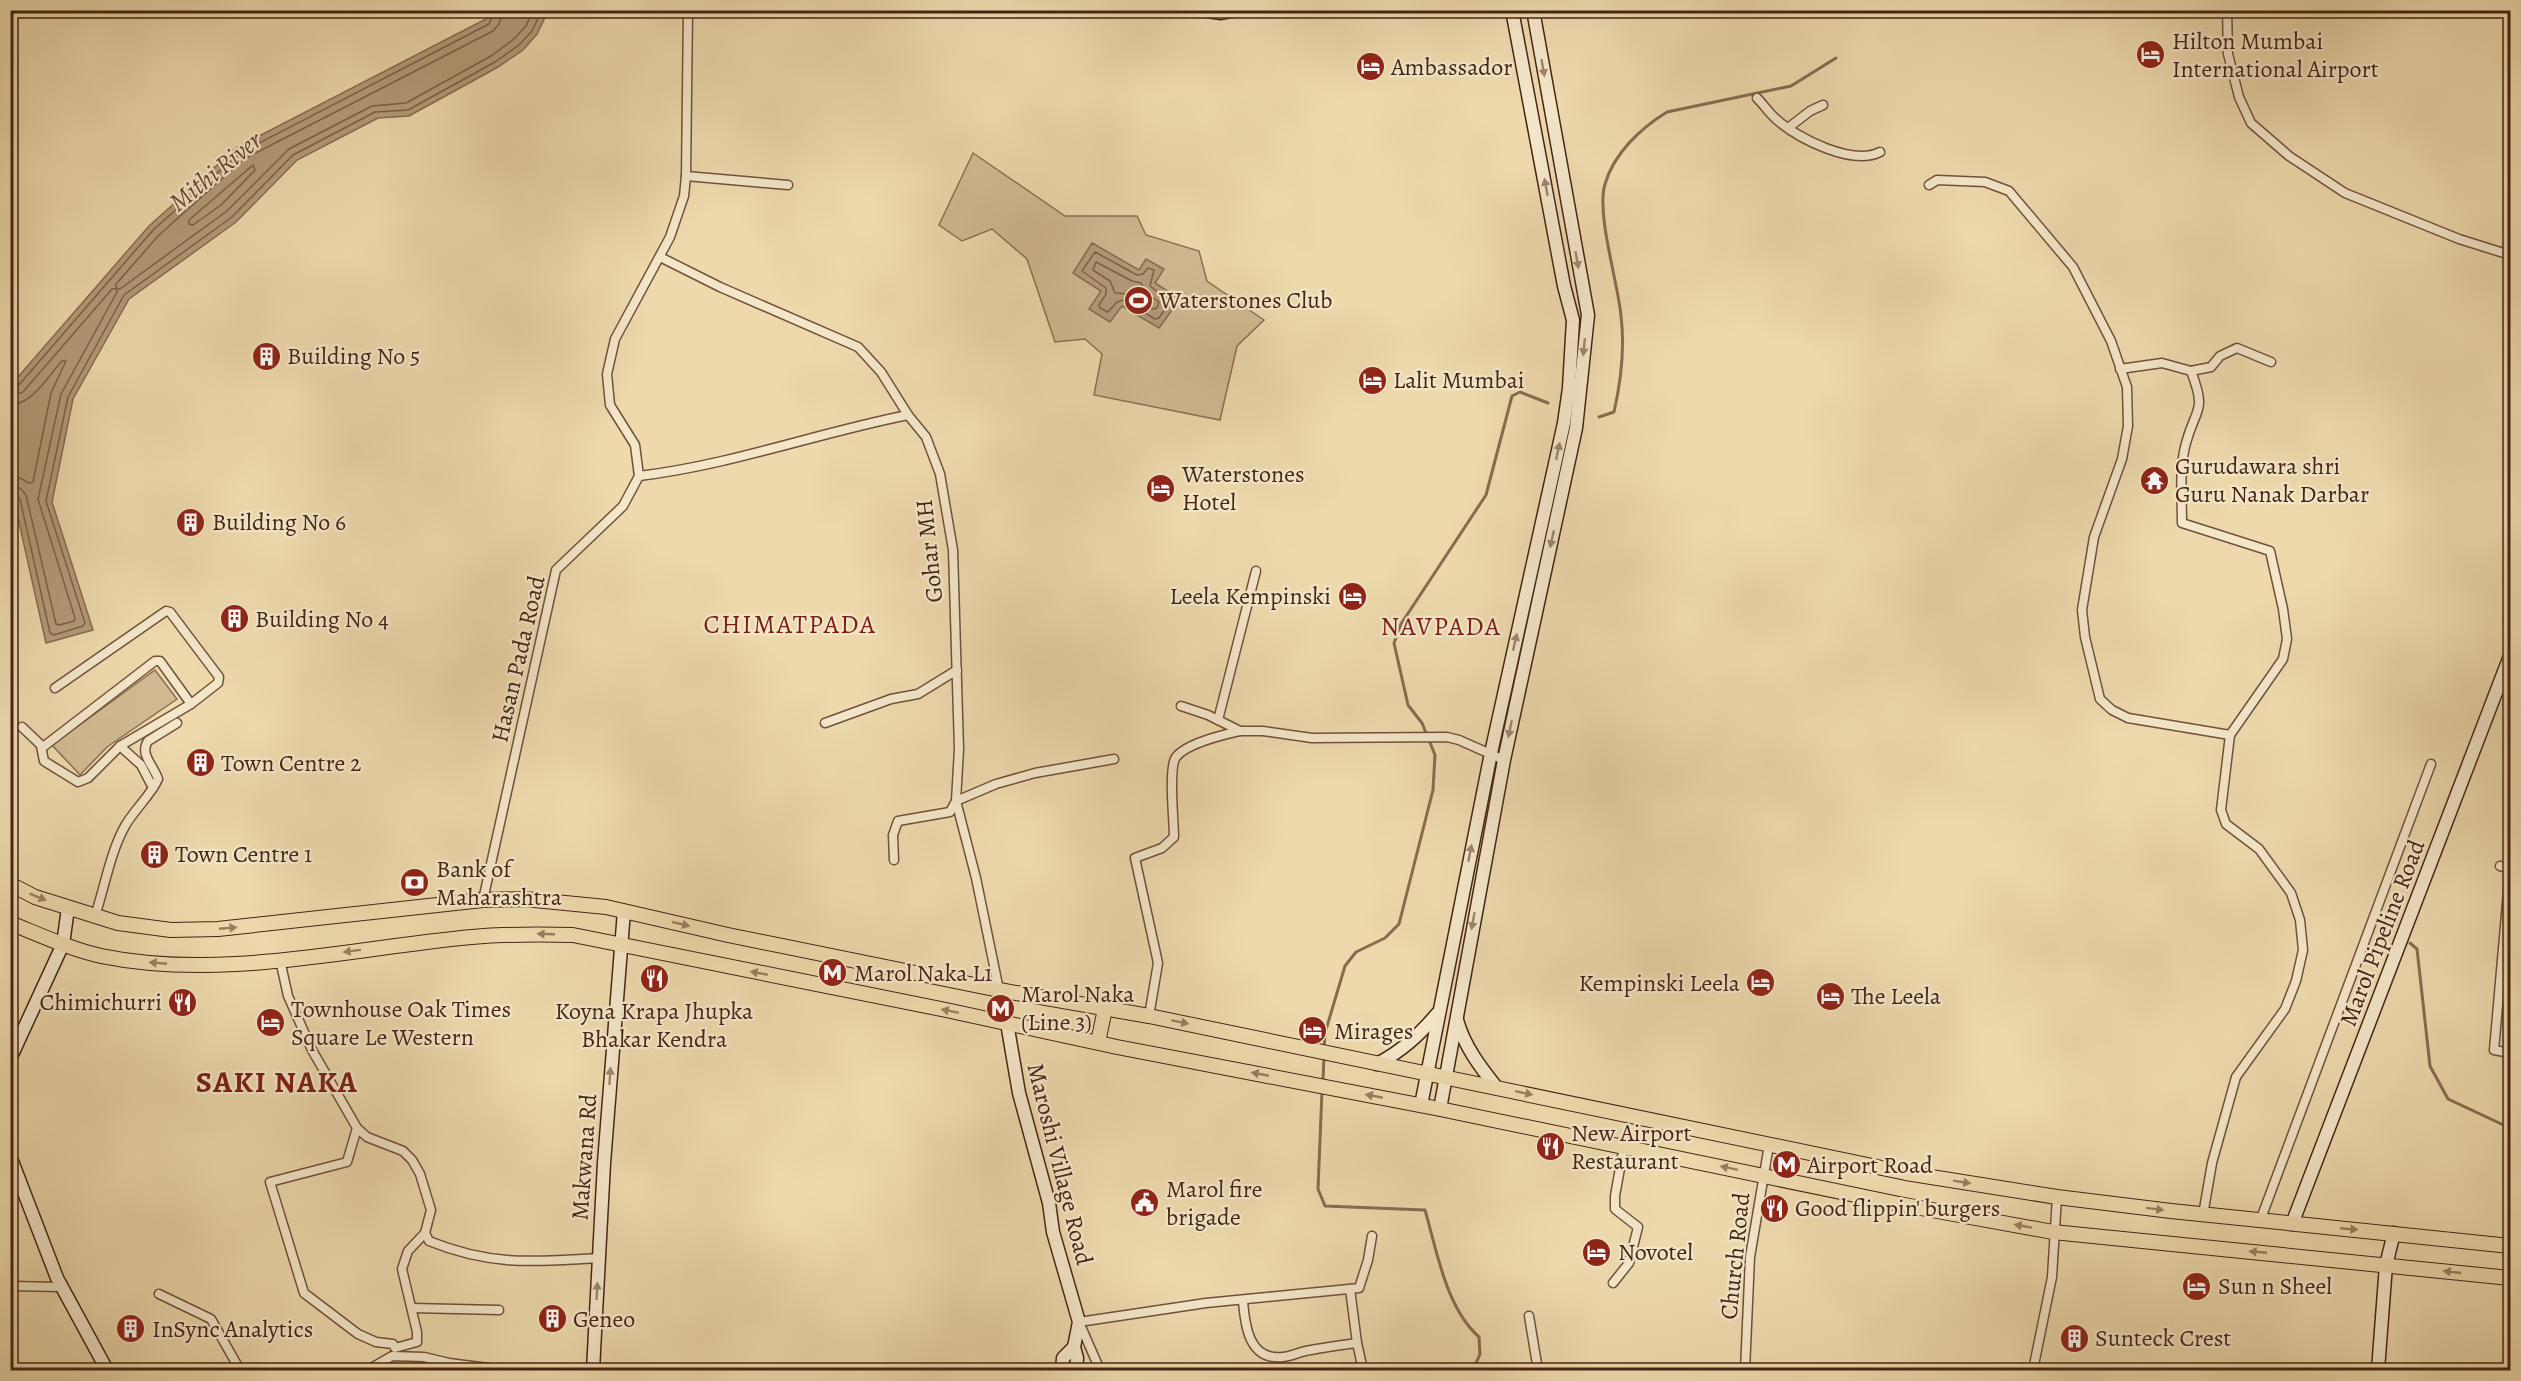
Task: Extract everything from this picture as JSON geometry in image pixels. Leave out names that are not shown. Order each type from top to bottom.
[{"type":"main road","points":[[1201,10],[1221,13],[1237,10]]},
{"type":"main road","points":[[1440,1109],[1504,760],[1576,428],[1587,315],[1533,10]]},
{"type":"main road","points":[[1538,39],[1540,10]]},
{"type":"main road","points":[[1421,1105],[1491,753],[1564,423],[1569,388],[1573,320],[1564,286],[1512,11]]},
{"type":"main road","name":"Marol Pipeline Road","points":[[2292,1224],[2507,675],[2511,656]]},
{"type":"main road","points":[[10,884],[35,897],[118,923],[171,930],[218,929],[483,900],[524,899],[573,902],[999,990],[1149,1016],[1906,1173],[2057,1197],[2203,1215],[2511,1246]]},
{"type":"main road","points":[[10,1059],[63,944],[68,908]]},
{"type":"main road","name":"Makwana Rd","points":[[593,1371],[624,911]]},
{"type":"main road","points":[[10,923],[99,956],[191,966],[280,960],[472,937],[523,933],[573,935],[1624,1146],[1899,1204],[2053,1232],[2511,1278]]},
{"type":"main road","name":"Maroshi Village Road","points":[[999,990],[1019,1093],[1079,1322],[1074,1347],[1077,1358],[1076,1371]]},
{"type":"main road","points":[[1098,1042],[1105,1010]]},
{"type":"main road","points":[[1377,1064],[1396,1054],[1417,1037],[1438,1013]]},
{"type":"main road","points":[[1456,1019],[1459,1029],[1480,1066],[1497,1088]]},
{"type":"main road","points":[[10,1156],[61,1287],[107,1371]]},
{"type":"main road","points":[[2378,1371],[2386,1265],[2394,1233]]},
{"type":"main road","name":"Maroshi Village Road","points":[[1062,1371],[1062,1358],[1074,1347]]},
{"type":"street","points":[[688,10],[684,196],[670,237],[615,339],[607,374],[610,405],[635,445],[639,476],[734,460],[808,437],[908,414]]},
{"type":"street","points":[[2227,10],[2228,54],[2239,97],[2251,123],[2289,156],[2345,193],[2459,239],[2511,255]]},
{"type":"street","points":[[1757,98],[1777,120],[1788,128],[1842,154],[1860,158],[1880,152]]},
{"type":"street","points":[[1788,128],[1802,116],[1823,105]]},
{"type":"street","points":[[686,176],[788,185]]},
{"type":"street","points":[[1929,185],[1937,180],[1985,182],[2009,191],[2073,267],[2111,341],[2127,387],[2128,426],[2122,459],[2094,537],[2082,610],[2095,689],[2100,699],[2112,710],[2128,718],[2230,735]]},
{"type":"street","name":"Gohar MH","points":[[660,257],[720,287],[858,347],[881,372],[926,437],[940,474],[952,550],[959,749],[956,801],[976,878],[999,990]]},
{"type":"street","points":[[2120,369],[2162,363],[2191,371],[2211,367],[2220,356],[2237,348],[2271,362]]},
{"type":"street","points":[[2191,371],[2200,394],[2199,411],[2186,444],[2182,523],[2270,551],[2287,639],[2283,659],[2230,735],[2221,810],[2226,824],[2259,849],[2291,893],[2300,920],[2303,950],[2296,981],[2285,1009],[2236,1077],[2212,1163],[2203,1215]]},
{"type":"street","name":"Hasan Pada Road","points":[[483,900],[556,570],[624,506],[639,476]]},
{"type":"street","points":[[1218,720],[1256,571]]},
{"type":"street","points":[[22,727],[40,746],[45,761],[78,782],[88,778],[120,746],[191,704],[218,682],[219,677],[170,612],[166,611],[55,688]]},
{"type":"street","points":[[40,746],[43,747],[155,661],[160,661],[191,704]]},
{"type":"street","points":[[825,723],[891,699],[918,694],[957,670]]},
{"type":"street","points":[[1181,706],[1240,731]]},
{"type":"street","points":[[95,916],[113,855],[124,828],[135,808],[158,779],[145,754],[145,745],[177,723]]},
{"type":"street","points":[[1149,1016],[1158,963],[1135,858],[1162,848],[1174,837],[1171,770],[1176,757],[1201,741],[1240,731],[1263,731],[1311,738],[1447,737],[1504,760]]},
{"type":"street","points":[[120,746],[141,765],[153,788]]},
{"type":"street","points":[[894,860],[893,835],[898,821],[950,812],[956,801],[996,784],[1035,773],[1114,759]]},
{"type":"street","points":[[2260,1221],[2431,764]]},
{"type":"street","points":[[2500,866],[2511,869],[2494,1050],[2511,1053]]},
{"type":"street","points":[[280,960],[288,996],[312,1050],[357,1128],[367,1137],[403,1151],[412,1160],[420,1174],[431,1209],[425,1233],[408,1251],[402,1269],[417,1332],[417,1342],[395,1348],[393,1344],[376,1342],[358,1334],[304,1293],[270,1182],[347,1162],[357,1128]]},
{"type":"street","name":"Church Road","points":[[1745,1371],[1750,1257],[1769,1145]]},
{"type":"street","points":[[1613,1283],[1629,1263],[1638,1227],[1615,1209],[1615,1196],[1624,1146]]},
{"type":"street","points":[[2033,1371],[2052,1277],[2053,1232],[2057,1197]]},
{"type":"street","points":[[425,1233],[429,1240],[458,1252],[495,1260],[548,1262],[599,1258]]},
{"type":"street","points":[[1100,1371],[1079,1322],[1206,1303],[1359,1288],[1368,1260],[1372,1236]]},
{"type":"street","points":[[10,1286],[61,1287]]},
{"type":"street","points":[[1350,1289],[1363,1371]]},
{"type":"street","points":[[159,1294],[211,1319],[240,1371]]},
{"type":"street","points":[[1243,1300],[1249,1338],[1255,1348],[1268,1355],[1281,1357],[1312,1349],[1357,1343]]},
{"type":"street","points":[[412,1308],[499,1310]]},
{"type":"street","points":[[1529,1316],[1538,1371]]},
{"type":"street","points":[[368,1371],[392,1356],[424,1357],[503,1371]]},
{"type":"shaded area","name":"Waterstones Club","points":[[973,153],[1065,216],[1137,216],[1146,235],[1199,251],[1207,281],[1264,320],[1237,346],[1220,420],[1094,395],[1102,354],[1085,339],[1055,342],[1027,259],[992,229],[962,241],[939,225]]},
{"type":"shaded area","points":[[155,670],[177,699],[107,747],[80,775],[52,745]]},
{"type":"water","name":"Mithi River","points":[[490,11],[548,11],[537,34],[523,50],[498,67],[409,116],[378,118],[297,160],[236,222],[129,299],[73,399],[52,502],[93,630],[46,643],[14,500],[11,498],[11,385],[149,226],[236,148],[486,19]]},
{"type":"water","name":"Waterstones Club","points":[[1092,243],[1139,270],[1146,259],[1164,269],[1155,283],[1180,299],[1159,328],[1122,306],[1110,322],[1089,309],[1101,291],[1073,273]]},
{"type":"waterway","points":[[1599,417],[1614,412],[1622,352],[1619,302],[1603,212],[1605,184],[1615,162],[1638,134],[1667,112],[1791,86],[1836,58]]},
{"type":"waterway","points":[[1324,1048],[1325,1033],[1345,966],[1356,952],[1385,938],[1399,924],[1433,790],[1435,755],[1422,723],[1408,705],[1394,643],[1401,624],[1486,495],[1512,396],[1520,392],[1548,403]]},
{"type":"waterway","points":[[2410,943],[2417,949],[2430,1066],[2448,1099],[2510,1128]]},
{"type":"waterway","points":[[1323,1081],[1324,1055]]},
{"type":"waterway","points":[[1322,1091],[1318,1189],[1325,1206],[1425,1210],[1451,1295],[1458,1311],[1479,1337],[1480,1354],[1473,1370]]},
{"type":"place","name":"Hilton Mumbai International Airport","points":[[2151,55]]},
{"type":"place","name":"Ambassador","points":[[1370,67]]},
{"type":"place","name":"Waterstones Club","points":[[1138,300]]},
{"type":"place","name":"Building No 5","points":[[266,356]]},
{"type":"place","name":"Lalit Mumbai","points":[[1372,380]]},
{"type":"place","name":"Gurudawara shri Guru Nanak Darbar","points":[[2154,480]]},
{"type":"place","name":"Waterstones Hotel","points":[[1161,488]]},
{"type":"place","name":"Building No 6","points":[[191,522]]},
{"type":"place","name":"Leela Kempinski","points":[[1352,596]]},
{"type":"place","name":"Building No 4","points":[[234,619]]},
{"type":"place","name":"Town Centre 2","points":[[200,763]]},
{"type":"place","name":"Town Centre 1","points":[[154,854]]},
{"type":"place","name":"Bank of Maharashtra","points":[[415,883]]},
{"type":"place","name":"Marol Naka L1","points":[[833,973]]},
{"type":"place","name":"Koyna Krapa Jhupka Bhakar Kendra","points":[[654,978]]},
{"type":"place","name":"Kempinski Leela","points":[[1761,983]]},
{"type":"place","name":"The Leela","points":[[1830,996]]},
{"type":"place","name":"Chimichurri","points":[[183,1002]]},
{"type":"place","name":"Marol Naka (Line 3)","points":[[1000,1008]]},
{"type":"place","name":"Townhouse Oak Times Square Le Western","points":[[270,1023]]},
{"type":"place","name":"Mirages","points":[[1313,1031]]},
{"type":"place","name":"New Airport Restaurant","points":[[1550,1147]]},
{"type":"place","name":"Airport Road","points":[[1786,1165]]},
{"type":"place","name":"Marol fire brigade","points":[[1145,1203]]},
{"type":"place","name":"Good flippin' burgers","points":[[1774,1208]]},
{"type":"place","name":"Novotel","points":[[1597,1252]]},
{"type":"place","name":"Sun n Sheel","points":[[2197,1286]]},
{"type":"place","name":"Geneo","points":[[552,1319]]},
{"type":"place","name":"InSync Analytics","points":[[131,1329]]},
{"type":"place","name":"Sunteck Crest","points":[[2074,1338]]},
{"type":"district","name":"CHIMATPADA","points":[[790,624]]},
{"type":"district","name":"NAVPADA","points":[[1441,626]]},
{"type":"district","name":"SAKI NAKA","points":[[277,1082]]}]
